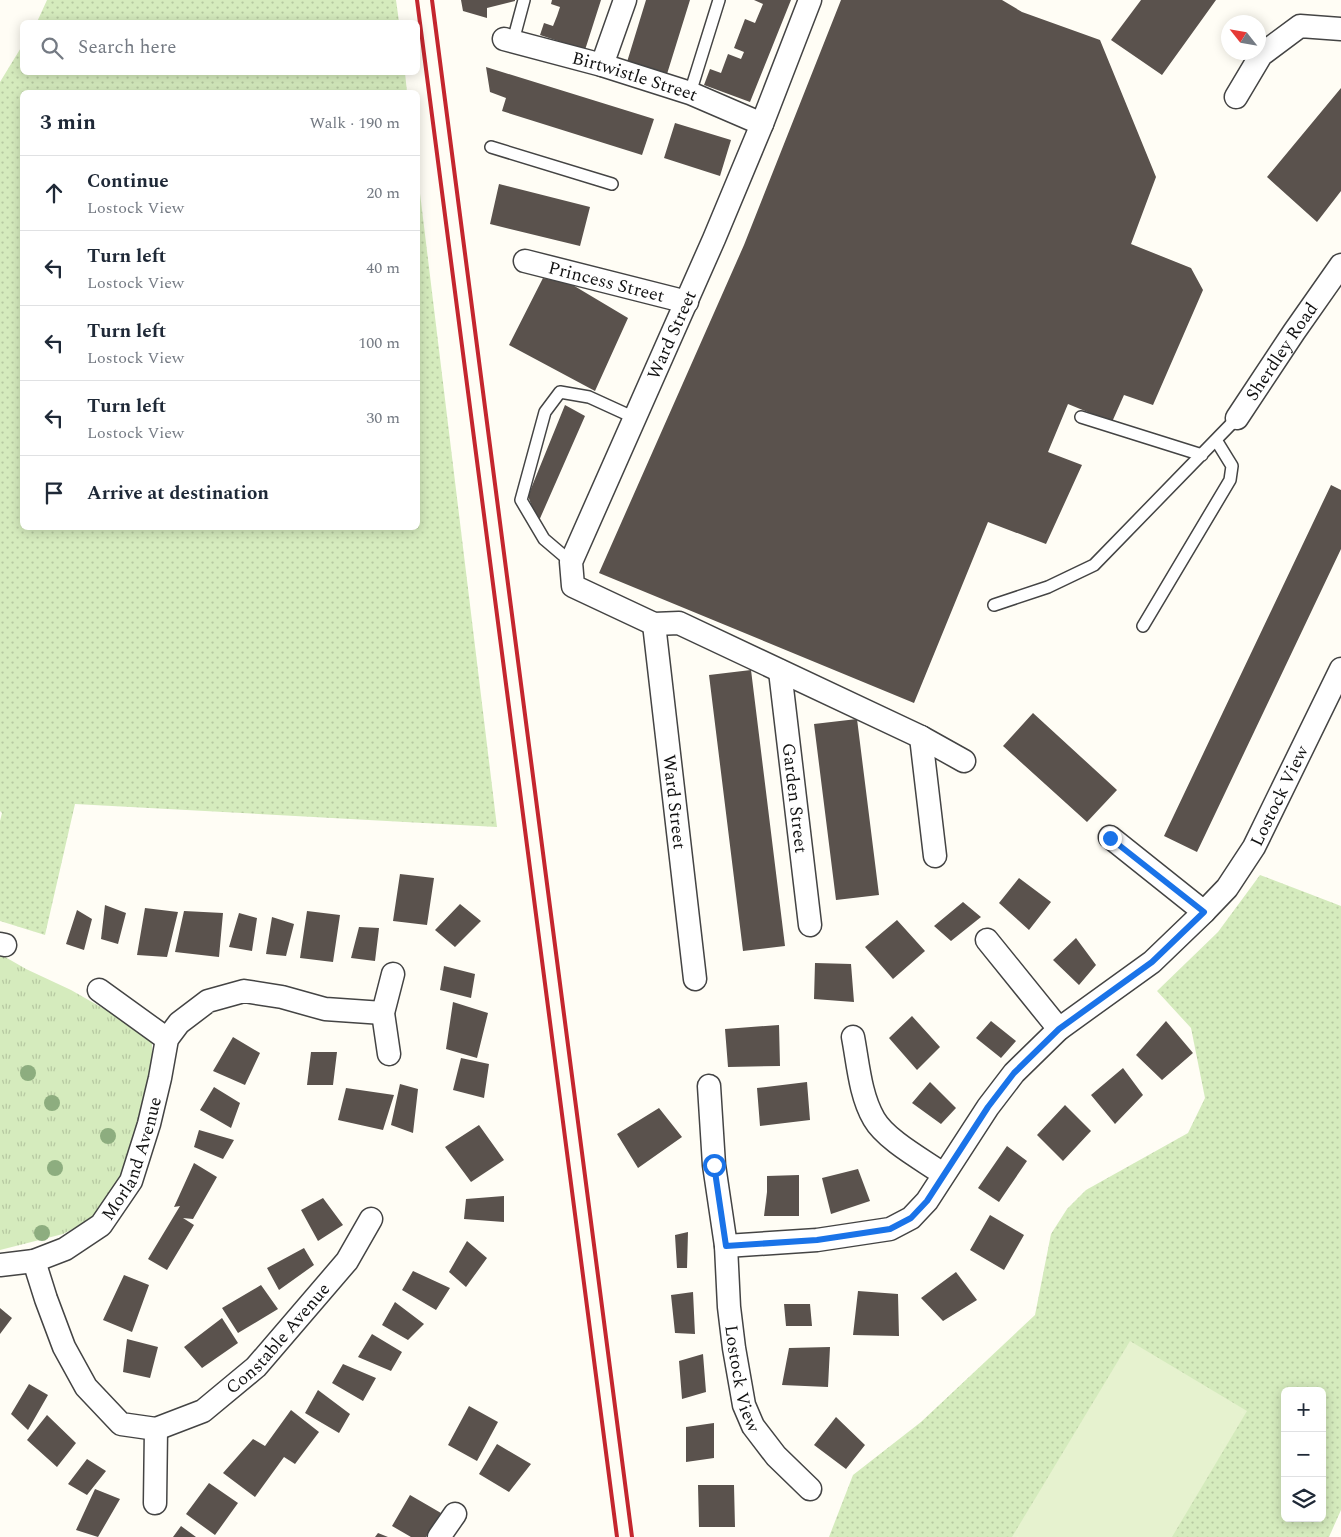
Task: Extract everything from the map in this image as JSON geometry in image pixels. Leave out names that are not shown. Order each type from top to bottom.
[{"type":"street","points":[[602,65],[625,0]]},
{"type":"street","name":"Ward Street","points":[[571,562],[687,302],[762,124],[810,0]]},
{"type":"street","points":[[1236,97],[1261,55],[1300,26],[1341,29]]},
{"type":"street","name":"Birtwistle Street","points":[[508,40],[602,65],[690,93],[762,124]]},
{"type":"street","name":"Princess Street","points":[[525,261],[687,302]]},
{"type":"street","name":"Sherdley Road","points":[[1237,418],[1334,290],[1341,265]]},
{"type":"street","points":[[571,562],[573,586],[654,624],[679,623],[921,737],[964,761]]},
{"type":"street","name":"Ward Street","points":[[654,624],[695,979]]},
{"type":"street","name":"Lostock View","points":[[726,1246],[817,1240],[890,1229],[911,1218],[927,1201],[988,1107],[1014,1073],[1059,1029],[1152,962],[1227,888],[1254,847],[1341,669]]},
{"type":"street","name":"Garden Street","points":[[780,671],[810,925]]},
{"type":"street","points":[[921,737],[934,856]]},
{"type":"street","points":[[1110,838],[1204,912]]},
{"type":"street","points":[[987,940],[1059,1029]]},
{"type":"street","points":[[388,1054],[383,1013],[393,974]]},
{"type":"street","points":[[99,990],[167,1040]]},
{"type":"street","name":"Morland Avenue","points":[[0,1265],[34,1261],[65,1249],[101,1225],[131,1181],[149,1124],[167,1040],[179,1023],[208,1001],[244,992],[282,997],[325,1010],[383,1013]]},
{"type":"street","points":[[853,1037],[862,1082],[874,1119],[887,1134],[943,1174]]},
{"type":"street","name":"Lostock View","points":[[709,1086],[714,1165],[726,1246],[729,1307],[744,1404],[753,1426],[776,1456],[810,1489]]},
{"type":"street","name":"Constable Avenue","points":[[34,1261],[64,1348],[86,1387],[120,1424],[156,1429],[203,1411],[256,1367],[348,1261],[371,1219]]},
{"type":"street","points":[[155,1503],[156,1429]]},
{"type":"street","points":[[439,1537],[455,1514]]},
{"type":"lane","points":[[508,40],[524,0]]},
{"type":"lane","points":[[690,93],[719,0]]},
{"type":"lane","points":[[491,147],[612,184]]},
{"type":"lane","points":[[571,562],[544,539],[521,500],[545,412],[560,392],[589,397],[635,418]]},
{"type":"lane","points":[[1081,417],[1202,455]]},
{"type":"lane","points":[[994,605],[1048,587],[1094,565],[1237,418]]},
{"type":"lane","points":[[1143,626],[1230,480],[1232,466],[1216,440]]},
{"type":"green space","points":[[47,0],[396,0],[399,20],[38,20]]},
{"type":"green space","points":[[20,49],[20,75],[405,75],[407,90],[20,90],[20,530],[420,530],[420,193],[497,827],[75,804],[45,935],[0,921],[0,821],[2,813],[0,811],[0,82]]},
{"type":"green space","points":[[1260,875],[1341,906],[1341,1510],[1329,1537],[829,1537],[853,1475],[921,1422],[1035,1315],[1051,1234],[1067,1209],[1086,1190],[1188,1133],[1205,1098],[1191,1028],[1157,991],[1218,932]]},
{"type":"green space","points":[[0,954],[26,969],[71,990],[143,1034],[152,1043],[152,1060],[125,1172],[97,1216],[63,1234],[0,1250]]},
{"type":"green space","points":[[1130,1341],[1247,1411],[1172,1537],[1012,1537]]},
{"type":"building","points":[[461,0],[515,1],[487,8],[487,18],[463,11]]},
{"type":"building","points":[[552,0],[601,0],[585,50],[540,35],[544,23],[553,26],[557,16],[560,7],[551,4]]},
{"type":"building","points":[[646,0],[690,0],[667,74],[627,62]]},
{"type":"building","points":[[754,0],[791,0],[750,102],[704,85],[710,69],[721,73],[728,54],[741,59],[744,52],[734,48],[745,19],[755,23],[763,4]]},
{"type":"building","points":[[841,0],[1002,0],[1022,12],[1100,40],[1156,177],[1131,244],[1191,268],[1203,290],[1153,405],[1124,395],[1112,422],[1068,404],[1048,452],[1082,465],[1046,544],[988,522],[914,703],[599,573],[744,245]]},
{"type":"building","points":[[1141,0],[1216,0],[1162,75],[1111,40]]},
{"type":"building","points":[[486,67],[654,119],[642,155],[502,111],[506,98],[490,92]]},
{"type":"building","points":[[1341,88],[1341,191],[1317,222],[1267,177]]},
{"type":"building","points":[[675,123],[731,140],[720,176],[664,158]]},
{"type":"building","points":[[499,184],[590,207],[580,246],[490,224]]},
{"type":"building","points":[[543,278],[571,284],[628,318],[595,391],[509,345]]},
{"type":"building","points":[[565,405],[585,416],[538,523],[528,496]]},
{"type":"building","points":[[1331,485],[1341,490],[1341,549],[1197,852],[1164,836]]},
{"type":"building","points":[[751,670],[785,946],[743,951],[709,675]]},
{"type":"building","points":[[1033,713],[1117,790],[1087,822],[1003,746]]},
{"type":"building","points":[[857,719],[879,895],[836,900],[814,724]]},
{"type":"building","points":[[400,874],[434,878],[427,925],[393,921]]},
{"type":"building","points":[[1019,878],[1051,902],[1029,930],[999,903]]},
{"type":"building","points":[[963,902],[981,917],[951,941],[934,926]]},
{"type":"building","points":[[460,904],[481,921],[455,947],[435,930]]},
{"type":"building","points":[[105,905],[126,913],[118,944],[101,939]]},
{"type":"building","points":[[145,908],[178,912],[167,957],[137,955]]},
{"type":"building","points":[[77,910],[92,919],[84,950],[66,944]]},
{"type":"building","points":[[184,911],[223,913],[219,957],[175,952]]},
{"type":"building","points":[[307,911],[340,915],[333,962],[300,958]]},
{"type":"building","points":[[239,913],[257,918],[252,951],[229,947]]},
{"type":"building","points":[[272,917],[294,924],[286,956],[266,954]]},
{"type":"building","points":[[897,920],[925,951],[893,979],[865,947]]},
{"type":"building","points":[[359,927],[379,928],[375,961],[351,958]]},
{"type":"building","points":[[1076,938],[1096,965],[1079,985],[1053,960]]},
{"type":"building","points":[[815,963],[851,964],[854,1002],[814,999]]},
{"type":"building","points":[[444,966],[475,974],[471,998],[440,990]]},
{"type":"building","points":[[453,1002],[488,1013],[477,1058],[446,1049]]},
{"type":"building","points":[[912,1016],[940,1047],[917,1070],[889,1038]]},
{"type":"building","points":[[991,1021],[1016,1041],[1001,1058],[976,1038]]},
{"type":"building","points":[[1166,1021],[1193,1053],[1162,1080],[1136,1055]]},
{"type":"building","points":[[779,1025],[780,1066],[728,1067],[725,1029]]},
{"type":"building","points":[[233,1037],[260,1053],[245,1085],[213,1071]]},
{"type":"building","points":[[311,1052],[337,1052],[333,1085],[307,1085]]},
{"type":"building","points":[[461,1058],[489,1064],[484,1098],[453,1090]]},
{"type":"building","points":[[1123,1068],[1143,1095],[1115,1124],[1091,1095]]},
{"type":"building","points":[[807,1082],[810,1120],[760,1126],[757,1088]]},
{"type":"building","points":[[930,1082],[956,1108],[941,1124],[912,1103]]},
{"type":"building","points":[[400,1084],[418,1089],[413,1133],[391,1125]]},
{"type":"building","points":[[214,1087],[240,1103],[231,1128],[200,1110]]},
{"type":"building","points":[[346,1088],[394,1095],[383,1130],[338,1120]]},
{"type":"building","points":[[1065,1105],[1091,1131],[1063,1161],[1037,1135]]},
{"type":"building","points":[[659,1108],[682,1137],[638,1168],[617,1134]]},
{"type":"building","points":[[479,1125],[504,1160],[471,1182],[445,1147]]},
{"type":"building","points":[[199,1130],[234,1140],[223,1159],[194,1147]]},
{"type":"building","points":[[1007,1146],[1027,1161],[999,1202],[978,1188]]},
{"type":"building","points":[[194,1163],[217,1177],[193,1219],[183,1218],[194,1225],[167,1270],[148,1259],[180,1206],[174,1207]]},
{"type":"building","points":[[858,1169],[870,1201],[831,1214],[822,1178]]},
{"type":"building","points":[[799,1175],[799,1216],[764,1216],[767,1176]]},
{"type":"building","points":[[504,1196],[504,1222],[464,1219],[466,1199]]},
{"type":"building","points":[[323,1198],[343,1225],[318,1241],[301,1210]]},
{"type":"building","points":[[990,1215],[1024,1235],[1004,1270],[970,1250]]},
{"type":"building","points":[[688,1232],[687,1268],[677,1268],[675,1235]]},
{"type":"building","points":[[467,1241],[487,1258],[466,1287],[449,1272]]},
{"type":"building","points":[[304,1248],[314,1265],[279,1290],[267,1268]]},
{"type":"building","points":[[413,1271],[450,1288],[436,1310],[402,1290]]},
{"type":"building","points":[[956,1272],[977,1300],[943,1321],[921,1298]]},
{"type":"building","points":[[124,1275],[149,1285],[132,1332],[103,1320]]},
{"type":"building","points":[[261,1285],[278,1309],[238,1333],[222,1308]]},
{"type":"building","points":[[858,1291],[898,1294],[899,1336],[853,1335]]},
{"type":"building","points":[[693,1292],[695,1334],[675,1333],[671,1295]]},
{"type":"building","points":[[395,1302],[424,1324],[408,1340],[382,1325]]},
{"type":"building","points":[[784,1304],[810,1304],[812,1326],[786,1326]]},
{"type":"building","points":[[0,1308],[12,1318],[0,1334]]},
{"type":"building","points":[[222,1318],[238,1343],[202,1368],[184,1347]]},
{"type":"building","points":[[372,1334],[402,1352],[391,1371],[358,1357]]},
{"type":"building","points":[[127,1339],[158,1347],[150,1378],[123,1372]]},
{"type":"building","points":[[830,1347],[828,1387],[782,1385],[789,1348]]},
{"type":"building","points":[[703,1354],[706,1392],[682,1399],[679,1361]]},
{"type":"building","points":[[343,1364],[376,1378],[363,1401],[332,1383]]},
{"type":"building","points":[[29,1384],[48,1395],[28,1430],[11,1414]]},
{"type":"building","points":[[318,1390],[350,1414],[339,1433],[305,1413]]},
{"type":"building","points":[[469,1406],[498,1422],[477,1461],[448,1445]]},
{"type":"building","points":[[291,1410],[319,1432],[295,1464],[284,1457],[255,1497],[223,1473],[253,1439],[265,1446]]},
{"type":"building","points":[[47,1415],[76,1443],[57,1467],[27,1440]]},
{"type":"building","points":[[836,1417],[865,1445],[846,1469],[814,1445]]},
{"type":"building","points":[[714,1423],[714,1458],[686,1462],[686,1427]]},
{"type":"building","points":[[497,1444],[531,1464],[509,1492],[479,1474]]},
{"type":"building","points":[[87,1459],[106,1471],[87,1495],[68,1484]]},
{"type":"building","points":[[209,1483],[238,1503],[215,1535],[186,1514]]},
{"type":"building","points":[[698,1485],[734,1485],[735,1527],[699,1527]]},
{"type":"building","points":[[95,1489],[120,1499],[98,1537],[76,1530]]},
{"type":"building","points":[[410,1495],[441,1513],[426,1537],[411,1537],[392,1526]]},
{"type":"building","points":[[181,1526],[196,1537],[173,1537]]},
{"type":"building","points":[[378,1533],[388,1537],[375,1537]]},
{"type":"railway","points":[[417,0],[420,20]]},
{"type":"railway","points":[[432,0],[632,1537]]},
{"type":"railway","points":[[420,23],[617,1537]]},
{"type":"route","points":[[714,1165],[726,1246],[817,1240],[890,1229],[911,1218],[927,1201],[988,1107],[1014,1073],[1059,1029],[1152,962],[1204,912],[1110,838]]}]
